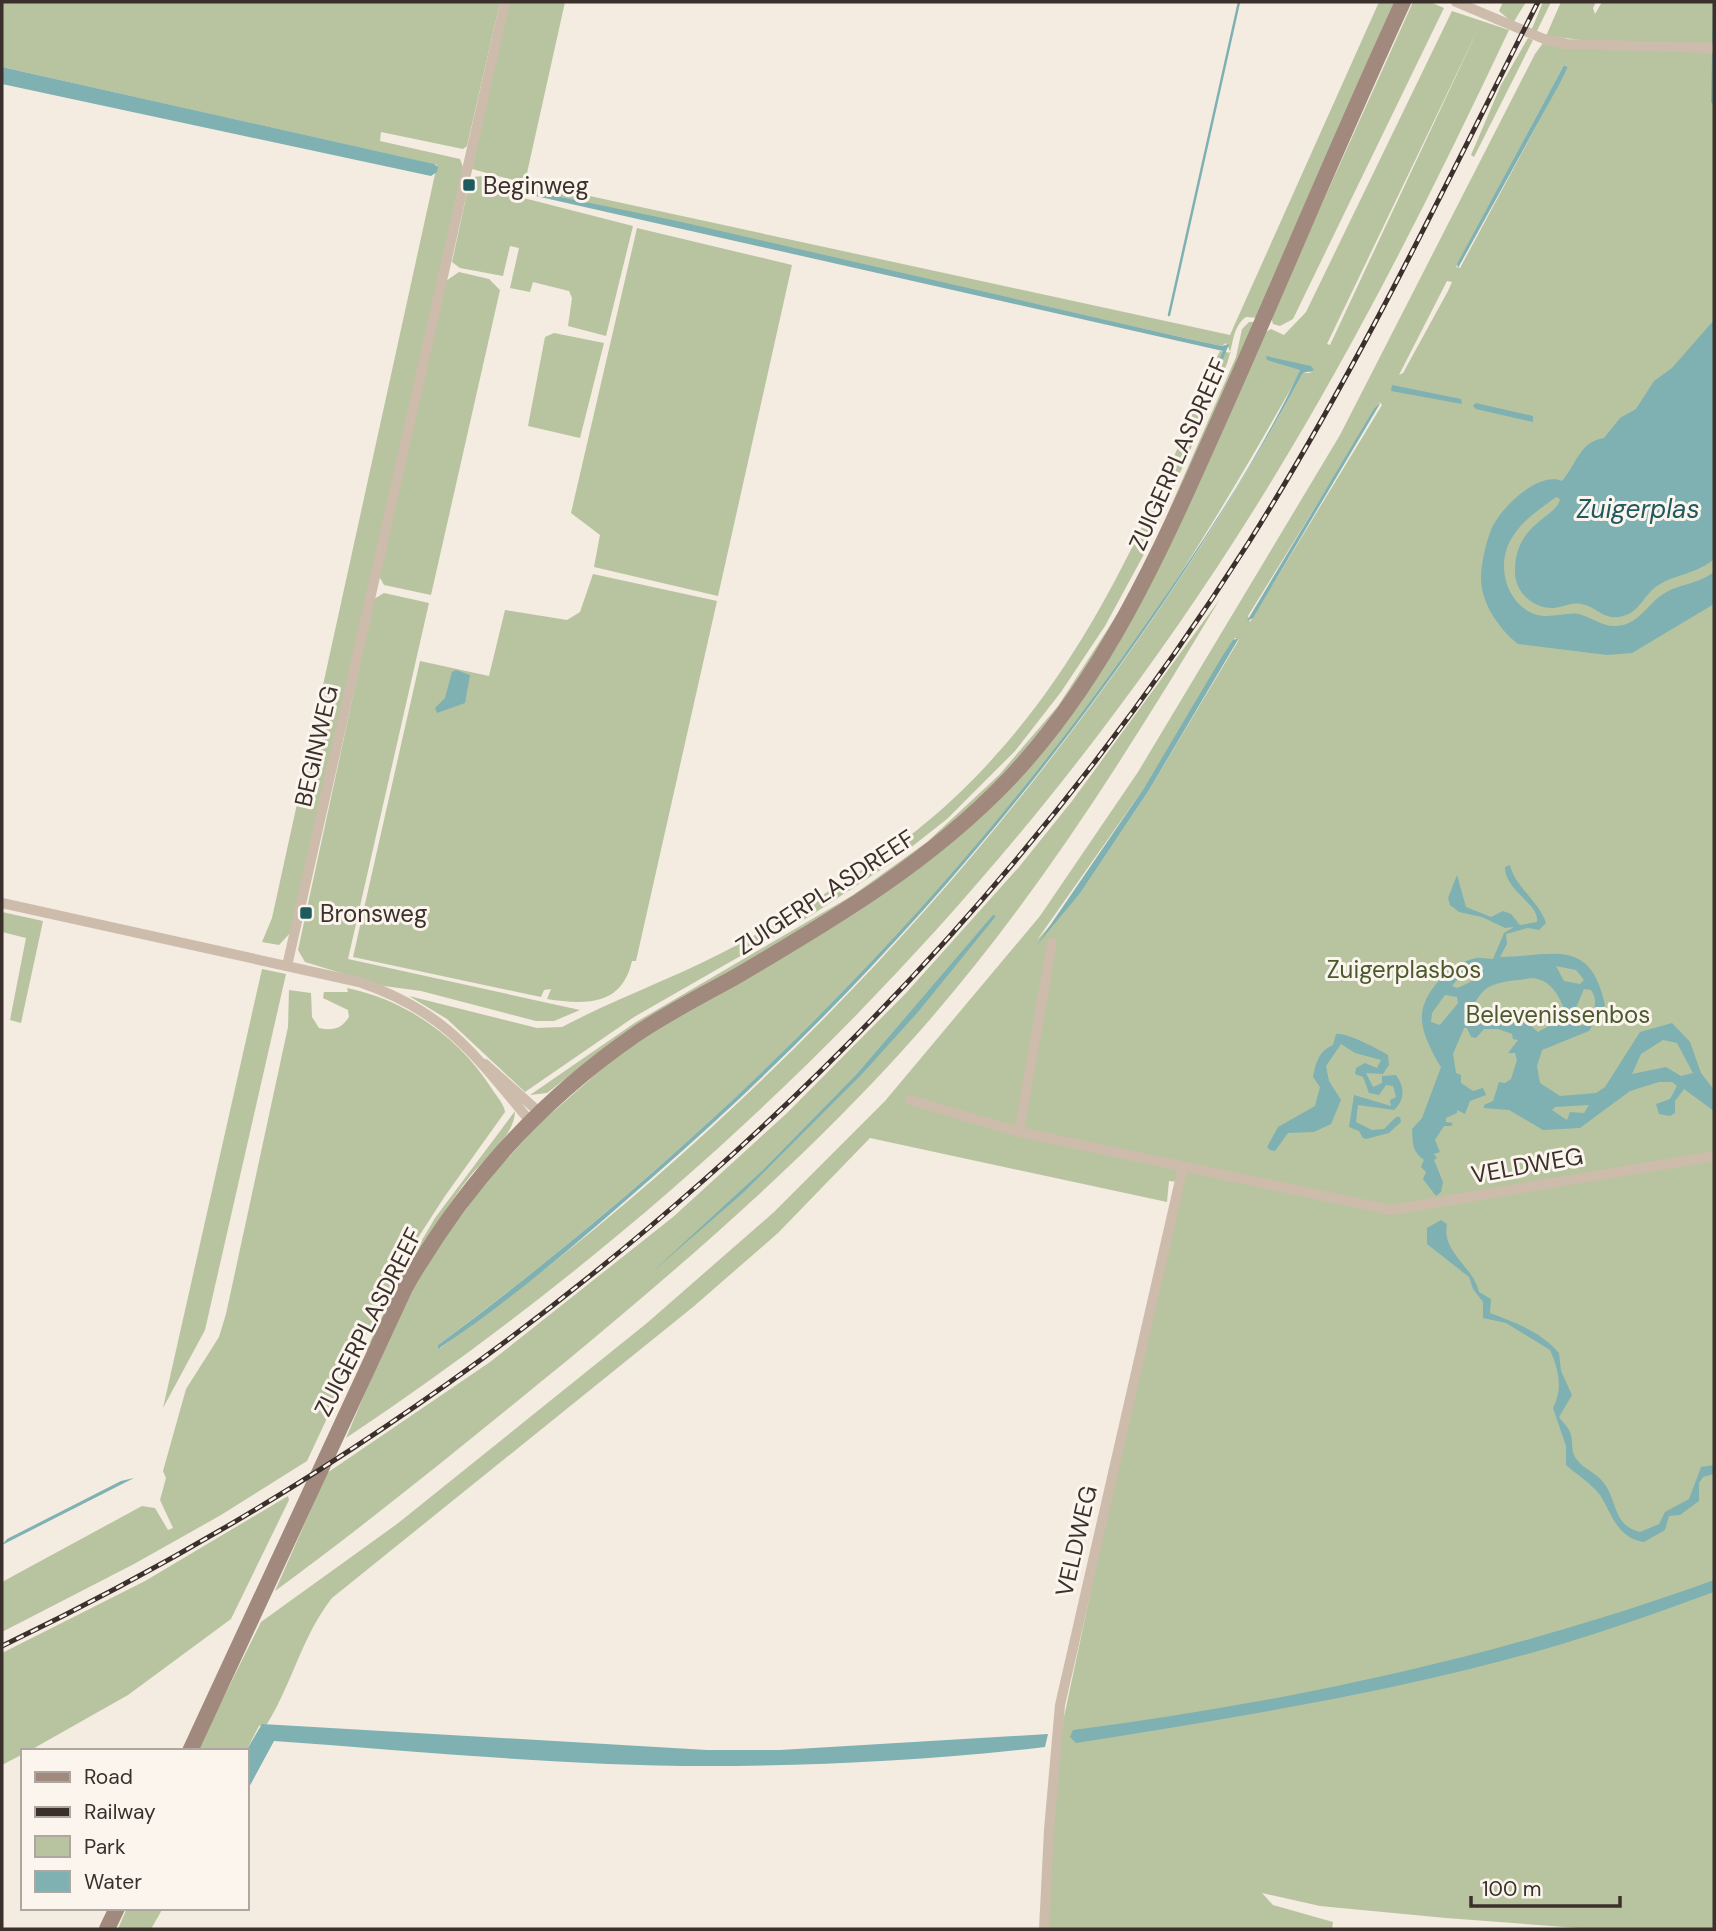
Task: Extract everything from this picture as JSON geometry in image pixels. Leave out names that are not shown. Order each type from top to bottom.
[{"type":"main road","name":"ZUIGERPLASDREEF","points":[[191,1749],[405,1288],[429,1246],[471,1186],[535,1116],[639,1033],[816,928],[931,852],[1009,779],[1050,731],[1094,672],[1157,560],[1403,2]]},
{"type":"main road","points":[[107,1929],[116,1910]]},
{"type":"street","name":"BEGINWEG","points":[[287,966],[505,2]]},
{"type":"street","points":[[1456,2],[1555,41],[1711,48]]},
{"type":"street","points":[[2,903],[359,982],[402,999],[436,1018],[483,1063],[495,1070],[535,1116]]},
{"type":"street","points":[[1019,1132],[1052,943]]},
{"type":"street","name":"VELDWEG","points":[[910,1100],[1019,1132],[1391,1210],[1714,1156]]},
{"type":"street","name":"VELDWEG","points":[[1044,1929],[1060,1705],[1183,1167]]},
{"type":"green space","points":[[2,2],[500,2],[467,146],[463,149],[381,132],[380,141],[460,159],[463,167],[291,932],[279,945],[262,942],[272,918],[437,165],[2,67]]},
{"type":"green space","points":[[509,2],[565,2],[525,182],[1230,335],[1379,2],[1397,2],[1259,318],[1246,317],[1241,322],[1230,352],[1226,343],[1222,346],[1189,339],[486,180],[484,188],[633,226],[606,336],[568,326],[572,298],[569,291],[533,282],[530,292],[510,288],[519,248],[510,246],[503,276],[460,268],[452,262],[470,179],[482,176],[505,182],[517,181],[472,169]]},
{"type":"green space","points":[[1413,2],[1430,2],[1444,8],[1293,319],[1280,326],[1273,324],[1271,317]]},
{"type":"green space","points":[[1503,2],[1526,2],[1513,23],[1499,11]]},
{"type":"green space","points":[[1543,2],[1551,2],[1536,33],[1531,31]]},
{"type":"green space","name":"Zuigerplasbos","points":[[1561,2],[1596,2],[1593,8],[1595,14],[1602,2],[1714,2],[1714,1929],[1592,1929],[1446,1918],[1320,1906],[1262,1893],[1273,1905],[1333,1922],[1332,1929],[1046,1929],[1061,1731],[1178,1182],[1169,1181],[1167,1202],[870,1138],[778,1233],[693,1307],[332,1598],[313,1628],[276,1709],[267,1724],[259,1726],[247,1749],[198,1749],[261,1622],[397,1524],[647,1323],[774,1212],[885,1101],[1040,916],[1138,772],[1340,435],[1535,54],[1543,43],[1567,49],[1582,40],[1546,36]],"holes":[[[1564,65],[1568,67],[1460,268],[1456,267]],[[1447,281],[1452,282],[1448,291],[1403,373],[1399,375]],[[1380,402],[1382,405],[1250,622],[1248,616]],[[1235,638],[1239,639],[1149,790],[1081,892],[1037,940],[1144,788]]]},
{"type":"green space","points":[[1452,11],[1509,30],[1381,288],[1274,477],[1146,670],[1050,797],[947,918],[838,1034],[723,1144],[603,1248],[477,1346],[346,1438],[396,1319],[437,1249],[487,1181],[539,1124],[628,1046],[955,837],[1117,646],[1169,546],[1264,333],[1271,329],[1284,335],[1306,312]],"holes":[[[1479,27],[1330,345],[1327,344]],[[1300,369],[1312,373],[1303,373],[1221,514],[1130,651],[1032,783],[926,909],[814,1029],[695,1142],[570,1249],[440,1348],[438,1345],[542,1265],[643,1181],[741,1093],[835,1001],[925,905],[1011,805],[1091,702],[1167,594],[1235,486]]]},
{"type":"green space","points":[[1528,38],[1533,40],[1474,157],[1471,155],[1501,85]]},
{"type":"green space","points":[[637,228],[792,265],[718,596],[594,567],[600,535],[571,513]]},
{"type":"green space","points":[[459,272],[489,279],[500,290],[431,595],[384,585],[379,576],[446,281]]},
{"type":"green space","points":[[1249,322],[1256,322],[1158,535],[1236,357],[1242,329]]},
{"type":"green space","points":[[554,333],[604,343],[580,438],[528,426],[545,337]]},
{"type":"green space","points":[[1220,351],[1230,353],[1222,373],[1215,372],[1212,367]]},
{"type":"green space","points":[[1211,377],[1219,385],[1143,556],[1105,626],[1061,692],[1015,751],[947,819],[891,863],[810,916],[634,1017],[525,1092],[447,1019],[409,996],[537,1028],[562,1027],[739,944],[823,895],[904,840],[953,799],[997,754],[1036,706],[1071,656],[1130,551],[1206,382]]},
{"type":"green space","points":[[1155,542],[1121,616],[1049,723],[985,796],[884,879],[596,1055],[547,1093],[530,1095],[636,1022],[853,895],[927,842],[999,775],[1058,706],[1122,607]]},
{"type":"green space","points":[[593,574],[717,601],[636,961],[632,961],[627,976],[611,994],[600,999],[575,1002],[547,999],[551,989],[544,990],[541,997],[353,957],[420,661],[489,676],[505,610],[567,620],[580,612]]},
{"type":"green space","points":[[384,593],[429,603],[348,959],[580,1010],[554,1021],[536,1021],[421,991],[384,986],[305,962],[298,950],[374,599]]},
{"type":"green space","points":[[1220,599],[1116,768],[1042,877],[962,982],[878,1077],[794,1162],[661,1281],[423,1477],[275,1591],[327,1473],[490,1362],[673,1217],[787,1113],[906,993],[1019,867],[1072,801]]},
{"type":"green space","points":[[2,912],[43,921],[21,1023],[10,1020],[26,938],[2,932]]},
{"type":"green space","points":[[262,969],[286,974],[205,1330],[163,1408]]},
{"type":"green space","points":[[347,988],[390,1002],[430,1024],[448,1038],[479,1071],[502,1103],[505,1112],[410,1250],[380,1305],[307,1461],[221,1515],[134,1564],[2,1632],[2,1582],[142,1506],[155,1508],[168,1530],[173,1528],[160,1500],[166,1478],[163,1471],[186,1389],[219,1337],[226,1314],[288,1027],[289,990],[311,993],[312,1017],[319,1028],[328,1029],[340,1027],[349,1017],[348,1010],[323,998],[324,992],[348,992]]},
{"type":"green space","points":[[515,1111],[514,1120],[505,1137],[471,1175],[442,1217],[369,1351],[366,1350],[405,1269],[435,1218]]},
{"type":"green space","points":[[288,1496],[289,1500],[231,1619],[128,1695],[33,1749],[21,1749],[21,1755],[2,1765],[2,1653],[145,1581]]},
{"type":"green space","points":[[126,1910],[162,1910],[151,1929],[118,1929]]},
{"type":"water","points":[[1714,2],[1714,107],[1711,102]]},
{"type":"water","points":[[1564,65],[1568,67],[1560,83],[1458,268],[1457,264]]},
{"type":"water","points":[[2,67],[434,164],[438,167],[437,172],[431,176],[2,84]]},
{"type":"water","points":[[484,181],[677,221],[1189,339],[1222,346],[1229,344],[1219,369],[1216,366],[1223,351],[483,184]]},
{"type":"water","name":"Zuigerplas","points":[[1714,320],[1714,559],[1700,568],[1657,586],[1626,615],[1606,616],[1587,605],[1578,604],[1554,608],[1539,606],[1527,598],[1518,587],[1515,572],[1517,556],[1528,532],[1557,506],[1560,499],[1556,497],[1517,530],[1508,547],[1504,569],[1506,581],[1516,601],[1540,616],[1577,614],[1606,625],[1623,625],[1630,623],[1665,593],[1701,580],[1714,572],[1714,604],[1632,653],[1607,655],[1518,644],[1492,615],[1482,587],[1484,554],[1496,521],[1511,502],[1531,486],[1552,479],[1562,481],[1584,449],[1596,440],[1604,438],[1620,418],[1636,409],[1654,381],[1672,368]]},
{"type":"water","points":[[1266,356],[1311,366],[1314,370],[1303,373],[1269,432],[1300,370],[1267,360]]},
{"type":"water","points":[[1392,385],[1461,399],[1462,404],[1391,391]]},
{"type":"water","points":[[1381,402],[1253,618],[1247,621],[1374,409]]},
{"type":"water","points":[[1476,403],[1533,416],[1533,422],[1476,409],[1473,406]]},
{"type":"water","points":[[1200,545],[1094,701],[1015,803],[931,901],[843,996],[751,1088],[655,1175],[522,1288],[438,1349],[438,1345],[538,1268],[636,1187],[730,1102],[821,1014],[909,922],[992,826],[1071,727]]},
{"type":"water","points":[[1239,638],[1149,790],[1081,892],[1036,946],[1144,788],[1223,655],[1233,640]]},
{"type":"water","points":[[456,670],[470,675],[465,703],[437,713],[435,708],[445,698],[452,672]]},
{"type":"water","points":[[1510,865],[1546,923],[1539,930],[1528,928],[1506,934],[1507,944],[1500,957],[1553,954],[1568,955],[1580,960],[1590,969],[1598,983],[1605,1005],[1589,1031],[1542,1050],[1537,1066],[1540,1083],[1560,1096],[1596,1093],[1605,1087],[1640,1032],[1672,1023],[1690,1042],[1701,1073],[1714,1090],[1714,1111],[1684,1089],[1675,1101],[1675,1113],[1670,1116],[1659,1114],[1656,1104],[1670,1099],[1677,1086],[1672,1082],[1659,1082],[1630,1091],[1580,1128],[1543,1130],[1509,1110],[1484,1108],[1484,1105],[1493,1101],[1499,1082],[1505,1083],[1511,1079],[1517,1060],[1515,1053],[1508,1053],[1518,1040],[1513,1039],[1512,1034],[1498,1029],[1484,1029],[1476,1038],[1471,1037],[1467,1028],[1464,1028],[1453,1054],[1456,1073],[1461,1075],[1461,1083],[1473,1091],[1483,1088],[1486,1095],[1470,1101],[1465,1114],[1457,1110],[1457,1113],[1446,1118],[1446,1122],[1453,1123],[1451,1126],[1444,1126],[1435,1140],[1440,1152],[1434,1154],[1437,1158],[1434,1160],[1443,1182],[1441,1192],[1436,1196],[1423,1179],[1426,1172],[1421,1167],[1424,1160],[1415,1150],[1412,1129],[1422,1118],[1441,1067],[1424,1032],[1422,1011],[1438,981],[1466,961],[1476,958],[1493,959],[1504,933],[1514,927],[1505,928],[1482,917],[1459,912],[1450,905],[1448,898],[1457,875],[1466,907],[1491,917],[1503,911],[1511,914],[1520,925],[1537,922],[1533,909],[1510,883],[1505,867]],"holes":[[[1556,966],[1576,970],[1584,980],[1580,984],[1564,981]],[[1479,971],[1476,977],[1467,983],[1457,988],[1452,986],[1461,975]],[[1533,978],[1544,981],[1552,988],[1563,1006],[1554,1023],[1538,1032],[1519,1016],[1469,1020],[1479,997],[1485,990],[1500,983]],[[1584,989],[1591,990],[1595,1000],[1592,1015],[1581,1026],[1575,1024],[1572,1017]],[[1445,995],[1457,997],[1458,1003],[1440,1025],[1431,1022],[1432,1013]],[[1663,1040],[1677,1043],[1693,1073],[1681,1076],[1666,1067],[1632,1074],[1641,1054]],[[1589,1105],[1584,1113],[1570,1112],[1567,1120],[1552,1110],[1555,1107]]]},
{"type":"water","points":[[993,915],[996,916],[918,1012],[862,1074],[744,1192],[651,1273],[763,1170],[857,1074]]},
{"type":"water","points":[[1336,1034],[1354,1038],[1388,1055],[1389,1065],[1383,1074],[1366,1073],[1373,1087],[1382,1083],[1382,1076],[1396,1075],[1401,1084],[1402,1098],[1394,1110],[1358,1105],[1356,1122],[1372,1130],[1384,1129],[1396,1117],[1400,1117],[1401,1122],[1389,1133],[1366,1139],[1359,1131],[1349,1127],[1354,1095],[1391,1106],[1390,1100],[1396,1097],[1393,1086],[1386,1085],[1379,1095],[1369,1093],[1363,1077],[1355,1074],[1356,1068],[1365,1063],[1377,1068],[1381,1060],[1355,1053],[1341,1044],[1326,1066],[1329,1081],[1341,1100],[1331,1124],[1314,1132],[1288,1133],[1275,1151],[1270,1150],[1267,1147],[1278,1127],[1315,1106],[1320,1087],[1313,1077],[1315,1067],[1321,1054],[1333,1045]]},
{"type":"water","points":[[1441,1220],[1447,1224],[1446,1234],[1453,1251],[1471,1275],[1479,1292],[1491,1299],[1490,1313],[1536,1333],[1559,1353],[1561,1371],[1572,1395],[1559,1417],[1570,1432],[1575,1457],[1603,1482],[1625,1524],[1640,1532],[1659,1524],[1665,1512],[1689,1499],[1701,1467],[1714,1465],[1714,1474],[1703,1477],[1699,1483],[1699,1501],[1680,1515],[1669,1516],[1665,1530],[1644,1542],[1627,1536],[1616,1524],[1597,1491],[1566,1465],[1566,1446],[1553,1408],[1559,1379],[1550,1350],[1506,1323],[1483,1318],[1483,1302],[1473,1289],[1469,1277],[1427,1244],[1427,1228]]},
{"type":"water","points":[[134,1478],[2,1545],[7,1539],[121,1481]]},
{"type":"water","points":[[1714,1580],[1714,1592],[1583,1638],[1424,1680],[1250,1714],[1076,1743],[1070,1737],[1073,1730],[1236,1705],[1398,1673],[1557,1631]]},
{"type":"water","points":[[262,1724],[707,1750],[780,1750],[1048,1734],[1045,1747],[1003,1752],[749,1766],[544,1761],[274,1741],[248,1789],[247,1749]]},
{"type":"waterway","points":[[1169,315],[1239,2]]},
{"type":"railway","points":[[2,1646],[189,1548],[369,1437],[540,1315],[703,1181],[855,1036],[998,881],[1129,716],[1249,542],[1289,477],[1364,343],[1538,2]]},
{"type":"place","name":"Beginweg","points":[[469,185]]},
{"type":"place","name":"Bronsweg","points":[[306,913]]},
{"type":"park label","name":"Belevenissenbos","points":[[1558,1014]]}]
